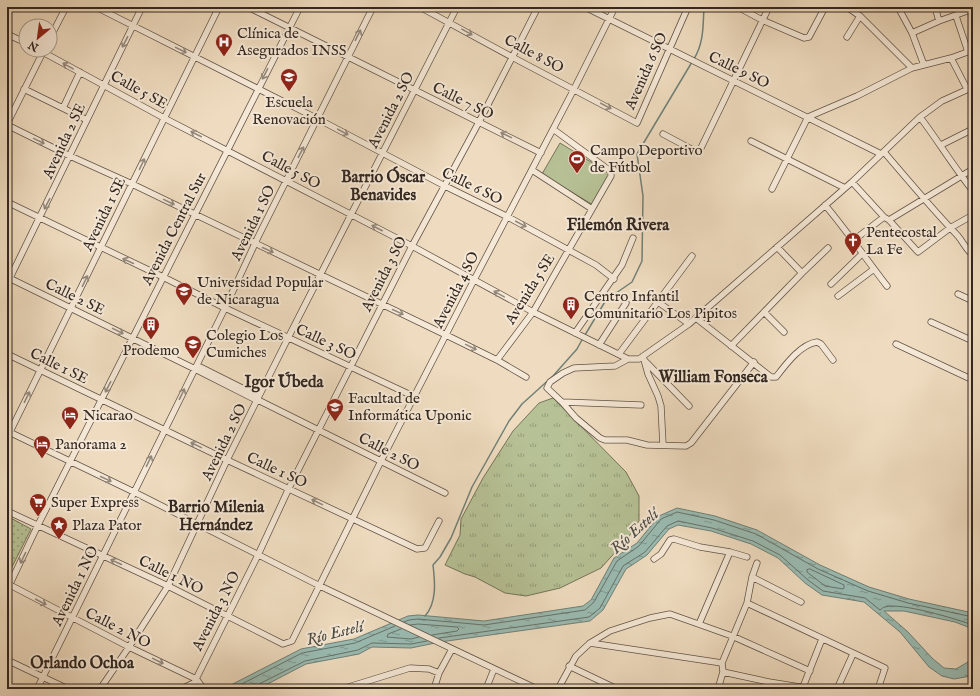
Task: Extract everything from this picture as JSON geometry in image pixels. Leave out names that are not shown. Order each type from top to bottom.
[{"type":"street","points":[[58,22],[66,7]]},
{"type":"street","name":"Avenida 2 SE","points":[[7,284],[8,278],[40,218],[142,7]]},
{"type":"street","name":"Avenida 1 SE","points":[[8,434],[72,308],[219,7]]},
{"type":"street","name":"Calle 7 SO","points":[[248,7],[541,153]]},
{"type":"street","name":"Avenida Central Sur","points":[[8,586],[300,7]]},
{"type":"street","name":"Avenida 1 SO","points":[[134,492],[373,7]]},
{"type":"street","name":"Calle 8 SO","points":[[420,7],[637,122]]},
{"type":"street","name":"Avenida 2 SO","points":[[100,689],[168,586],[227,460],[288,338],[458,7]]},
{"type":"street","name":"Avenida 3 SO","points":[[258,555],[289,488],[412,246],[479,122],[538,7]]},
{"type":"street","name":"Calle 9 SO","points":[[585,7],[883,153]]},
{"type":"street","name":"Avenida 4 SO","points":[[292,641],[381,461],[553,130],[615,7]]},
{"type":"street","name":"Avenida 6 SO","points":[[637,122],[688,7]]},
{"type":"street","points":[[738,7],[762,20],[804,38],[808,37],[825,7]]},
{"type":"street","points":[[663,134],[694,151],[700,150],[762,20],[770,7]]},
{"type":"street","points":[[848,7],[860,16],[912,68]]},
{"type":"street","points":[[898,7],[912,33],[924,65]]},
{"type":"street","points":[[935,7],[939,21]]},
{"type":"street","name":"Calle 6 SO","points":[[100,8],[132,26],[318,119],[444,186],[508,217],[596,265],[614,279]]},
{"type":"street","points":[[912,33],[939,21],[973,9]]},
{"type":"street","points":[[847,37],[860,16]]},
{"type":"street","points":[[772,189],[808,117],[863,93],[912,68],[951,58],[970,51],[956,16]]},
{"type":"street","points":[[7,34],[18,39]]},
{"type":"street","points":[[39,58],[7,125],[70,156],[196,214],[255,244],[446,335],[526,377]]},
{"type":"street","name":"Calle 5 SE","points":[[55,58],[164,118],[228,150]]},
{"type":"street","points":[[754,362],[691,443],[686,446],[647,445],[627,440],[605,440],[600,438],[576,418],[547,388],[550,382],[563,373],[574,368],[615,366],[628,359],[644,358],[689,324],[852,182],[920,117],[942,101],[970,88],[951,58]]},
{"type":"street","points":[[63,108],[80,72]]},
{"type":"street","points":[[24,89],[87,120]]},
{"type":"street","points":[[920,117],[942,145],[961,176],[973,191]]},
{"type":"street","points":[[942,145],[973,129]]},
{"type":"street","name":"Avenida 5 SE","points":[[496,360],[534,312],[611,172],[553,130]]},
{"type":"street","points":[[751,141],[845,188]]},
{"type":"street","name":"Calle 5 SO","points":[[228,150],[412,246],[587,340],[628,359]]},
{"type":"street","points":[[883,153],[965,244],[970,253],[973,255]]},
{"type":"street","points":[[854,240],[886,219],[924,199],[973,169]]},
{"type":"street","points":[[532,170],[592,209]]},
{"type":"street","points":[[852,182],[918,252],[950,228],[973,215]]},
{"type":"street","name":"Calle 3 SO","points":[[7,202],[225,308],[415,397]]},
{"type":"street","points":[[825,204],[854,240],[862,254],[887,286]]},
{"type":"street","points":[[575,333],[614,279],[622,265],[633,238]]},
{"type":"street","points":[[777,247],[802,273]]},
{"type":"street","points":[[731,346],[828,248]]},
{"type":"street","points":[[831,284],[862,254]]},
{"type":"street","points":[[619,354],[692,256]]},
{"type":"street","points":[[838,296],[874,269]]},
{"type":"street","name":"Calle 2 SE","points":[[8,278],[133,338]]},
{"type":"street","points":[[958,294],[973,301]]},
{"type":"street","points":[[658,302],[689,324]]},
{"type":"street","points":[[599,345],[626,303]]},
{"type":"street","points":[[764,312],[784,332]]},
{"type":"street","points":[[696,318],[754,362],[771,377],[776,376],[792,358],[812,343],[817,342],[821,344],[833,360]]},
{"type":"street","points":[[931,322],[973,341]]},
{"type":"street","name":"Calle 2 SO","points":[[133,338],[445,493]]},
{"type":"street","points":[[896,344],[973,380]]},
{"type":"street","name":"Calle 1 SE","points":[[7,354],[102,400]]},
{"type":"street","points":[[644,358],[690,406]]},
{"type":"street","points":[[644,358],[648,374],[661,406],[663,445]]},
{"type":"street","name":"Calle 1 SO","points":[[102,400],[417,549],[425,548],[439,521]]},
{"type":"street","points":[[562,402],[641,405]]},
{"type":"street","points":[[8,434],[134,492],[320,586],[537,689]]},
{"type":"street","name":"Avenida 1 NO","points":[[37,689],[134,492]]},
{"type":"street","name":"Calle 1 NO","points":[[7,512],[168,586],[283,644],[292,641]]},
{"type":"street","points":[[654,560],[661,554],[669,541],[672,539],[700,547],[730,552],[747,557]]},
{"type":"street","points":[[699,624],[730,552]]},
{"type":"street","name":"Avenida 3 NO","points":[[197,680],[227,615],[258,555]]},
{"type":"street","points":[[718,689],[723,672],[722,663],[747,603],[752,577],[757,563]]},
{"type":"street","points":[[752,577],[801,602]]},
{"type":"street","name":"Calle 2 NO","points":[[8,586],[197,680]]},
{"type":"street","points":[[747,603],[885,668],[878,689]]},
{"type":"street","points":[[558,689],[569,666],[576,656],[590,643],[610,631],[650,618],[670,614],[732,636],[810,670]]},
{"type":"street","points":[[803,687],[822,639]]},
{"type":"street","points":[[590,643],[722,663]]},
{"type":"street","points":[[434,689],[439,673],[451,649]]},
{"type":"street","points":[[837,689],[853,654]]},
{"type":"street","points":[[7,660],[68,689]]},
{"type":"street","points":[[569,666],[617,689]]},
{"type":"street","points":[[344,689],[410,668],[429,669],[439,673]]},
{"type":"street","points":[[486,689],[494,669]]},
{"type":"street","points":[[723,672],[786,687],[803,687],[812,689]]},
{"type":"street","points":[[181,689],[197,680],[204,689]]},
{"type":"green space","name":"Campo Deportivo de Fútbol","points":[[560,143],[612,175],[593,205],[542,174]]},
{"type":"green space","points":[[553,398],[626,472],[639,496],[639,521],[628,538],[601,568],[560,588],[526,596],[505,593],[475,577],[445,565],[460,535],[461,519],[483,478],[513,431],[539,403]]},
{"type":"green space","points":[[7,516],[31,529],[8,575],[7,575]]},
{"type":"water","name":"Río Estelí","points":[[677,508],[715,516],[757,530],[820,565],[869,587],[909,599],[973,613],[973,629],[955,622],[904,611],[884,611],[908,632],[932,658],[944,668],[956,669],[973,659],[973,675],[954,679],[942,676],[929,667],[900,632],[864,602],[822,595],[805,583],[778,558],[751,544],[711,531],[678,525],[669,529],[647,555],[626,569],[603,610],[590,621],[440,642],[411,648],[372,647],[359,654],[306,664],[258,689],[223,689],[301,649],[354,639],[408,616],[418,615],[484,621],[583,606],[591,600],[614,558],[637,543],[659,516]]},
{"type":"waterway","points":[[694,59],[700,47],[704,7]]},
{"type":"waterway","points":[[585,335],[606,300],[632,282],[642,261],[643,196],[637,154],[692,62]]},
{"type":"waterway","points":[[425,616],[432,605],[433,599],[435,585],[433,565],[440,557],[451,538],[472,487],[509,421],[522,404],[553,376],[577,349],[583,338]]},
{"type":"place","name":"Clínica de Asegurados INSS","points":[[224,57]]},
{"type":"place","name":"Escuela Renovación","points":[[289,92]]},
{"type":"place","name":"Campo Deportivo de Fútbol","points":[[577,174]]},
{"type":"place","name":"Pentecostal La Fe","points":[[853,256]]},
{"type":"place","name":"Universidad Popular de Nicaragua","points":[[184,306]]},
{"type":"place","name":"Centro Infantil Comunitario Los Pipitos","points":[[571,320]]},
{"type":"place","name":"Prodemo","points":[[151,340]]},
{"type":"place","name":"Colegio Los Cumiches","points":[[193,359]]},
{"type":"place","name":"Facultad de Informática Uponic","points":[[335,422]]},
{"type":"place","name":"Nicarao","points":[[70,430]]},
{"type":"place","name":"Panorama 2","points":[[42,459]]},
{"type":"place","name":"Super Express","points":[[38,517]]},
{"type":"place","name":"Plaza Pator","points":[[59,540]]},
{"type":"district","name":"Barrio Óscar Benavides","points":[[383,187]]},
{"type":"district","name":"Filemón Rivera","points":[[618,226]]},
{"type":"district","name":"William Fonseca","points":[[713,378]]},
{"type":"district","name":"Igor Úbeda","points":[[284,383]]},
{"type":"district","name":"Barrio Milenia Hernández","points":[[216,517]]},
{"type":"district","name":"Orlando Ochoa","points":[[82,664]]}]
